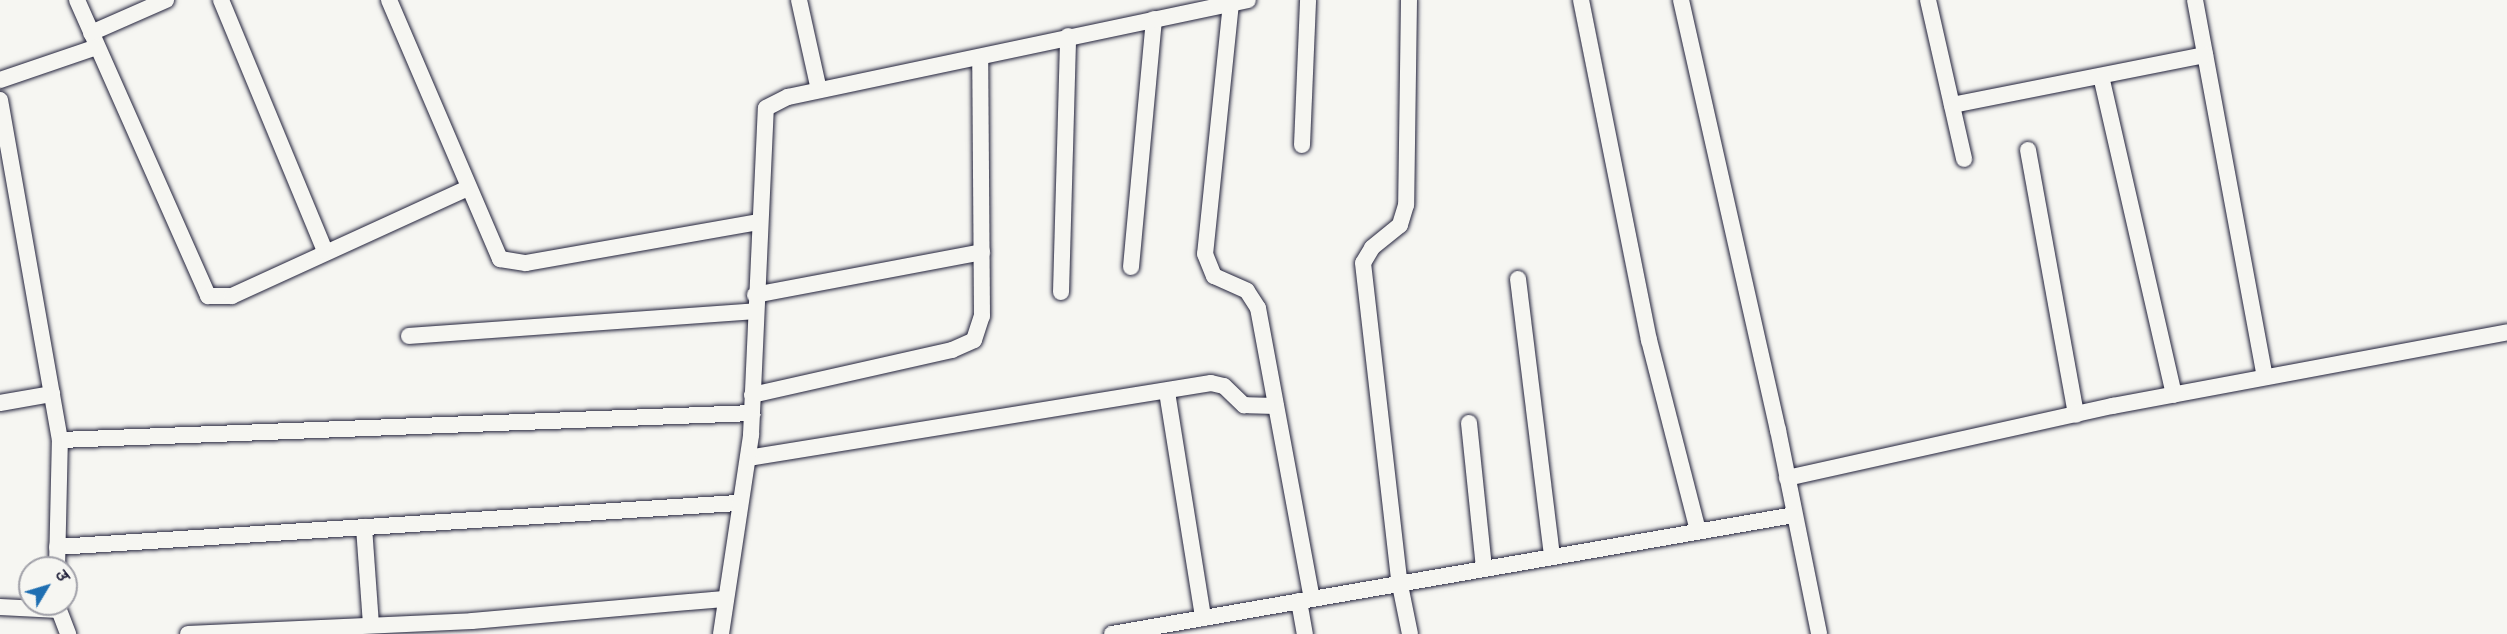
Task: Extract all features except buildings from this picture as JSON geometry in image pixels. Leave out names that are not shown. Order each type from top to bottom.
[{"type":"street","points":[[77,0],[208,296],[232,296],[325,251],[468,188]]},
{"type":"street","points":[[0,80],[94,40],[166,0]]},
{"type":"street","points":[[221,0],[325,251]]},
{"type":"street","points":[[388,0],[495,252],[514,263],[758,222]]},
{"type":"street","points":[[799,0],[819,90]]},
{"type":"street","points":[[721,634],[738,503],[748,458],[752,413],[758,222],[766,108],[778,99],[980,58],[1068,36],[1248,0]]},
{"type":"street","points":[[1302,145],[1308,0]]},
{"type":"street","points":[[1409,0],[1406,206],[1401,225],[1372,248],[1363,263],[1399,580],[1410,634]]},
{"type":"street","points":[[1581,0],[1649,340],[1698,531]]},
{"type":"street","points":[[1681,0],[1787,478],[1819,634]]},
{"type":"street","points":[[1928,0],[1964,159]]},
{"type":"street","points":[[2195,0],[2265,376]]},
{"type":"street","points":[[1231,3],[1205,254],[1214,276],[1247,291],[1255,300],[1276,406],[1306,599],[1305,634]]},
{"type":"street","points":[[1131,267],[1154,19]]},
{"type":"street","points":[[1061,292],[1068,36]]},
{"type":"street","points":[[1952,105],[2205,55]]},
{"type":"street","points":[[752,395],[966,345],[980,330],[982,252],[980,58]]},
{"type":"street","points":[[2101,76],[2174,395]]},
{"type":"street","points":[[0,100],[60,440],[57,556]]},
{"type":"street","points":[[2028,150],[2076,415]]},
{"type":"street","points":[[409,336],[755,303],[982,252]]},
{"type":"street","points":[[1518,279],[1552,555]]},
{"type":"street","points":[[1787,478],[2265,376],[2507,332]]},
{"type":"street","points":[[748,458],[1218,383],[1244,405],[1276,406]]},
{"type":"street","points":[[1167,392],[1203,618]]},
{"type":"street","points":[[0,403],[52,394]]},
{"type":"street","points":[[60,440],[752,413]]},
{"type":"street","points":[[1468,423],[1484,567]]},
{"type":"street","points":[[57,547],[738,503]]},
{"type":"street","points":[[1112,634],[1399,580],[1794,515]]},
{"type":"street","points":[[364,527],[371,625]]},
{"type":"street","points":[[188,634],[472,621],[724,599]]},
{"type":"street","points":[[0,607],[18,607]]},
{"type":"street","points":[[62,616],[68,634]]}]
